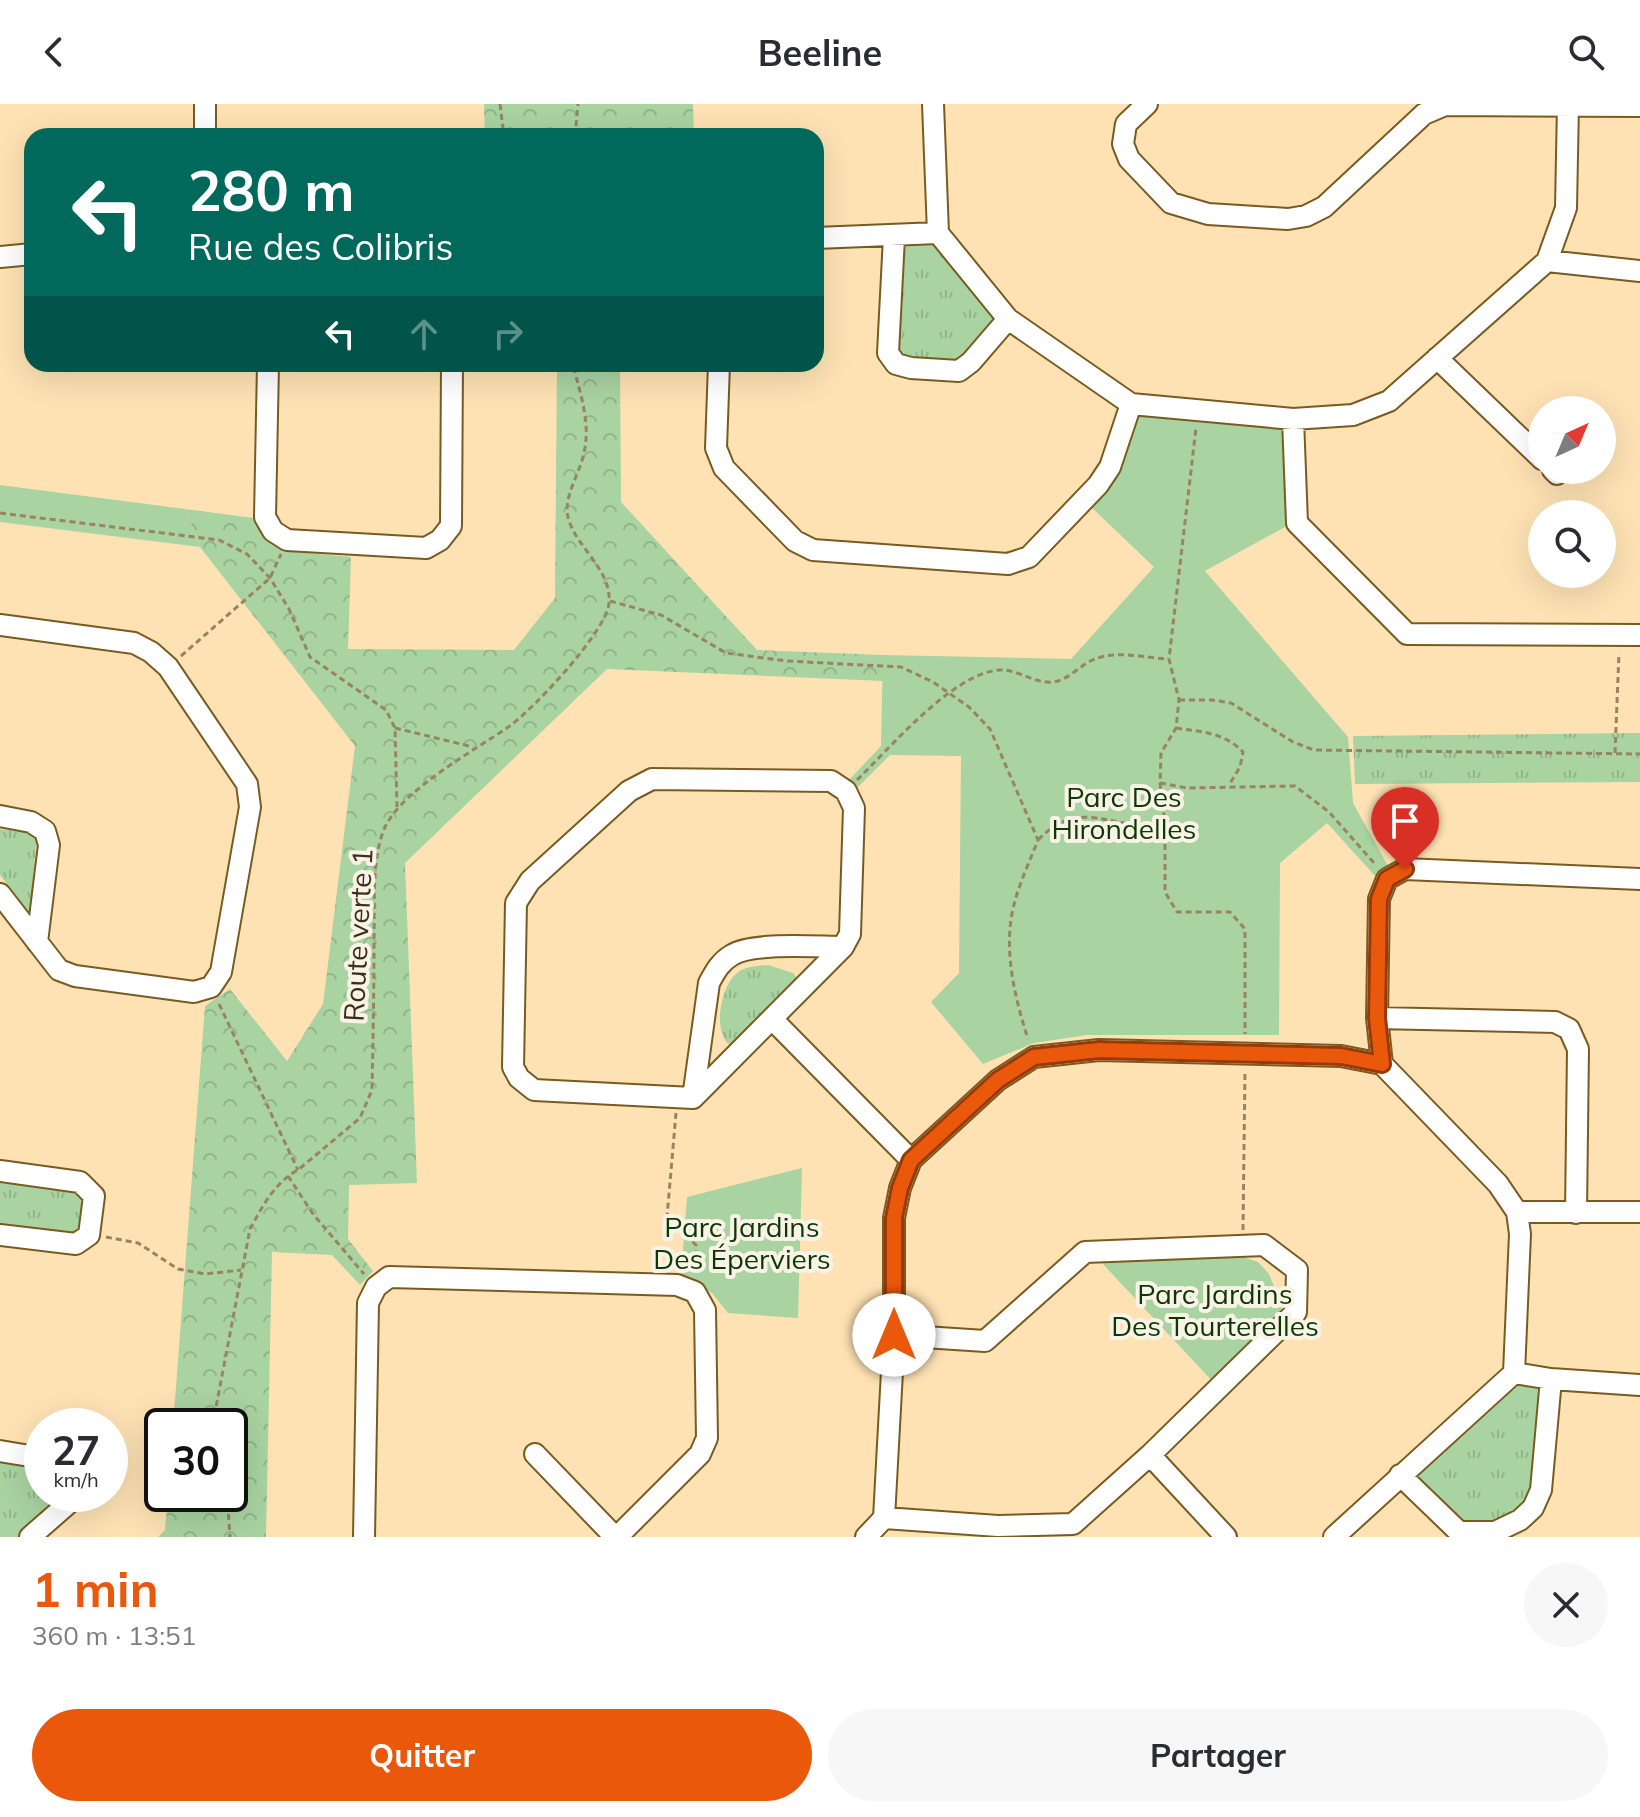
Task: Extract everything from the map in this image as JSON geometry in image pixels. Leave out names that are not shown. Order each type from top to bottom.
[{"type":"street","points":[[205,104],[205,128]]},
{"type":"street","points":[[933,104],[938,233],[1008,319],[1131,404],[1293,419],[1353,415],[1389,401],[1547,261],[1566,208],[1568,106]]},
{"type":"street","points":[[1147,104],[1126,124],[1123,144],[1129,159],[1171,203],[1208,214],[1288,219],[1306,216],[1324,207],[1424,114],[1445,105],[1640,106]]},
{"type":"street","points":[[824,238],[938,233]]},
{"type":"street","points":[[894,237],[888,353],[896,364],[959,371],[971,362],[1008,319]]},
{"type":"street","points":[[0,257],[24,255]]},
{"type":"street","points":[[1547,261],[1640,271]]},
{"type":"street","points":[[1437,358],[1528,446]]},
{"type":"street","points":[[268,372],[265,517],[273,531],[287,540],[426,548],[440,540],[451,526],[452,372]]},
{"type":"street","points":[[719,372],[716,448],[724,468],[795,541],[813,550],[1008,564],[1029,557],[1098,485],[1110,467],[1131,404]]},
{"type":"street","points":[[1293,419],[1297,523],[1407,634],[1630,634]]},
{"type":"street","points":[[0,625],[134,643],[151,652],[168,667],[247,784],[250,807],[221,972],[211,987],[194,992],[75,976],[59,970],[0,894]]},
{"type":"street","points":[[652,779],[831,781],[846,791],[854,808],[850,934],[843,947],[773,1020],[685,1098],[534,1090],[519,1078],[513,1067],[516,903],[530,881],[629,791],[652,779]]},
{"type":"street","points":[[0,816],[31,822],[45,831],[49,845],[37,942]]},
{"type":"street","points":[[1382,1064],[1377,1018],[1379,899],[1387,879],[1405,869],[1640,879]]},
{"type":"street","points":[[685,1098],[709,983],[717,968],[730,956],[745,949],[843,947]]},
{"type":"street","points":[[1377,1018],[1555,1022],[1569,1029],[1578,1049],[1576,1213]]},
{"type":"street","points":[[773,1020],[911,1160]]},
{"type":"street","points":[[866,1537],[884,1518],[894,1335],[894,1218],[900,1188],[911,1160],[998,1080],[1034,1057],[1099,1050],[1341,1056],[1382,1064],[1498,1184],[1517,1212],[1520,1234],[1514,1373],[1334,1537]]},
{"type":"street","points":[[0,1171],[80,1182],[94,1196],[89,1235],[76,1244],[0,1235]]},
{"type":"street","points":[[1517,1212],[1640,1212]]},
{"type":"street","points":[[884,1518],[998,1531],[1073,1524],[1150,1455],[1296,1312],[1297,1270],[1264,1245],[1085,1252],[985,1341],[894,1335]]},
{"type":"street","points":[[364,1537],[368,1303],[376,1287],[389,1277],[677,1285],[695,1292],[705,1310],[707,1438],[700,1454],[616,1537],[535,1454]]},
{"type":"street","points":[[1514,1373],[1551,1379],[1640,1385]]},
{"type":"street","points":[[1400,1475],[1459,1532],[1495,1532],[1520,1520],[1533,1508],[1541,1490],[1551,1379]]},
{"type":"street","points":[[0,1451],[24,1455]]},
{"type":"street","points":[[1150,1455],[1226,1537]]},
{"type":"street","points":[[30,1537],[59,1512]]},
{"type":"path","points":[[500,104],[503,128]]},
{"type":"path","points":[[576,128],[578,104]]},
{"type":"path","points":[[575,372],[586,418],[586,438],[567,515],[602,574],[610,601],[661,615],[726,653],[787,661],[901,667],[947,692],[969,707],[990,729],[1038,840]]},
{"type":"path","points":[[1199,410],[1169,659],[1179,700],[1176,728],[1161,753],[1165,892],[1177,912],[1230,912],[1245,929],[1243,1245]]},
{"type":"path","points":[[0,513],[219,540],[247,554],[270,578],[289,609],[310,657],[386,710],[395,728],[397,807]]},
{"type":"path","points":[[168,667],[270,578],[287,540]]},
{"type":"path","name":"Route verte 1","points":[[216,1408],[250,1229],[264,1203],[288,1176],[360,1118],[372,1090],[375,871],[384,829],[397,807],[475,747],[511,726],[573,662],[604,622],[610,601]]},
{"type":"path","points":[[1615,753],[1630,634]]},
{"type":"path","points":[[846,791],[947,692],[982,673],[1002,669],[1050,682],[1062,679],[1094,659],[1109,655],[1169,659]]},
{"type":"path","points":[[1179,700],[1231,703],[1293,742],[1314,750],[1640,754]]},
{"type":"path","points":[[395,728],[475,747]]},
{"type":"path","points":[[1176,728],[1217,734],[1243,752],[1240,767],[1229,785]]},
{"type":"path","points":[[1160,783],[1187,788],[1295,786],[1329,812],[1387,879]]},
{"type":"path","points":[[1034,1057],[1018,1010],[1010,928],[1018,889],[1038,840],[1054,824],[1074,818],[1102,818],[1149,827],[1165,824]]},
{"type":"path","points":[[211,987],[298,1170]]},
{"type":"path","points":[[685,1098],[667,1217],[696,1245],[695,1292]]},
{"type":"path","points":[[288,1176],[313,1214],[376,1287]]},
{"type":"path","points":[[89,1235],[138,1243],[178,1269],[205,1274],[241,1270]]},
{"type":"path","points":[[228,1512],[230,1537]]},
{"type":"green space","points":[[484,104],[693,104],[694,128],[485,128]]},
{"type":"green space","points":[[936,237],[1003,318],[957,368],[911,365],[892,352],[898,241]]},
{"type":"green space","points":[[557,372],[620,372],[621,502],[757,650],[883,655],[883,681],[607,669],[405,863],[417,1183],[349,1185],[348,1239],[373,1271],[360,1285],[332,1255],[272,1252],[266,1537],[158,1537],[165,1530],[166,1512],[248,1512],[248,1408],[174,1408],[205,1006],[230,989],[287,1061],[323,1004],[355,746],[200,547],[185,509],[254,518],[285,551],[351,557],[348,649],[514,650],[555,598]]},
{"type":"green space","name":"Parc Des Hirondelles","points":[[1135,408],[1289,422],[1294,522],[1205,571],[1348,737],[1353,803],[1388,866],[1376,877],[1327,823],[1280,863],[1279,1035],[1087,1035],[1034,1043],[983,1064],[931,1002],[959,973],[961,756],[890,755],[858,787],[849,780],[881,746],[883,655],[1071,659],[1154,567],[1088,504]]},
{"type":"green space","points":[[0,485],[185,509],[200,547],[0,522]]},
{"type":"green space","points":[[1640,733],[1640,782],[1355,784],[1353,736]]},
{"type":"green space","points":[[0,829],[37,834],[30,915],[0,875]]},
{"type":"green space","points":[[768,965],[793,973],[800,982],[740,1048],[730,1045],[724,1038],[720,1023],[727,986],[737,973]]},
{"type":"green space","name":"Parc Jardins Des Éperviers","points":[[802,1168],[798,1318],[728,1313],[712,1293],[681,1275],[687,1197]]},
{"type":"green space","points":[[0,1171],[94,1196],[89,1235],[0,1235]]},
{"type":"green space","name":"Parc Jardins Des Tourterelles","points":[[1237,1255],[1258,1262],[1269,1274],[1282,1305],[1279,1319],[1215,1384],[1101,1262]]},
{"type":"green space","points":[[1514,1373],[1551,1379],[1541,1490],[1520,1520],[1459,1532],[1400,1475]]},
{"type":"green space","points":[[0,1451],[24,1455],[24,1512],[54,1512],[30,1537],[0,1537]]},
{"type":"route","points":[[894,1335],[894,1218],[900,1188],[911,1160],[998,1080],[1034,1057],[1099,1050],[1341,1056],[1382,1064],[1377,1018],[1379,899],[1387,879],[1405,869]]}]
